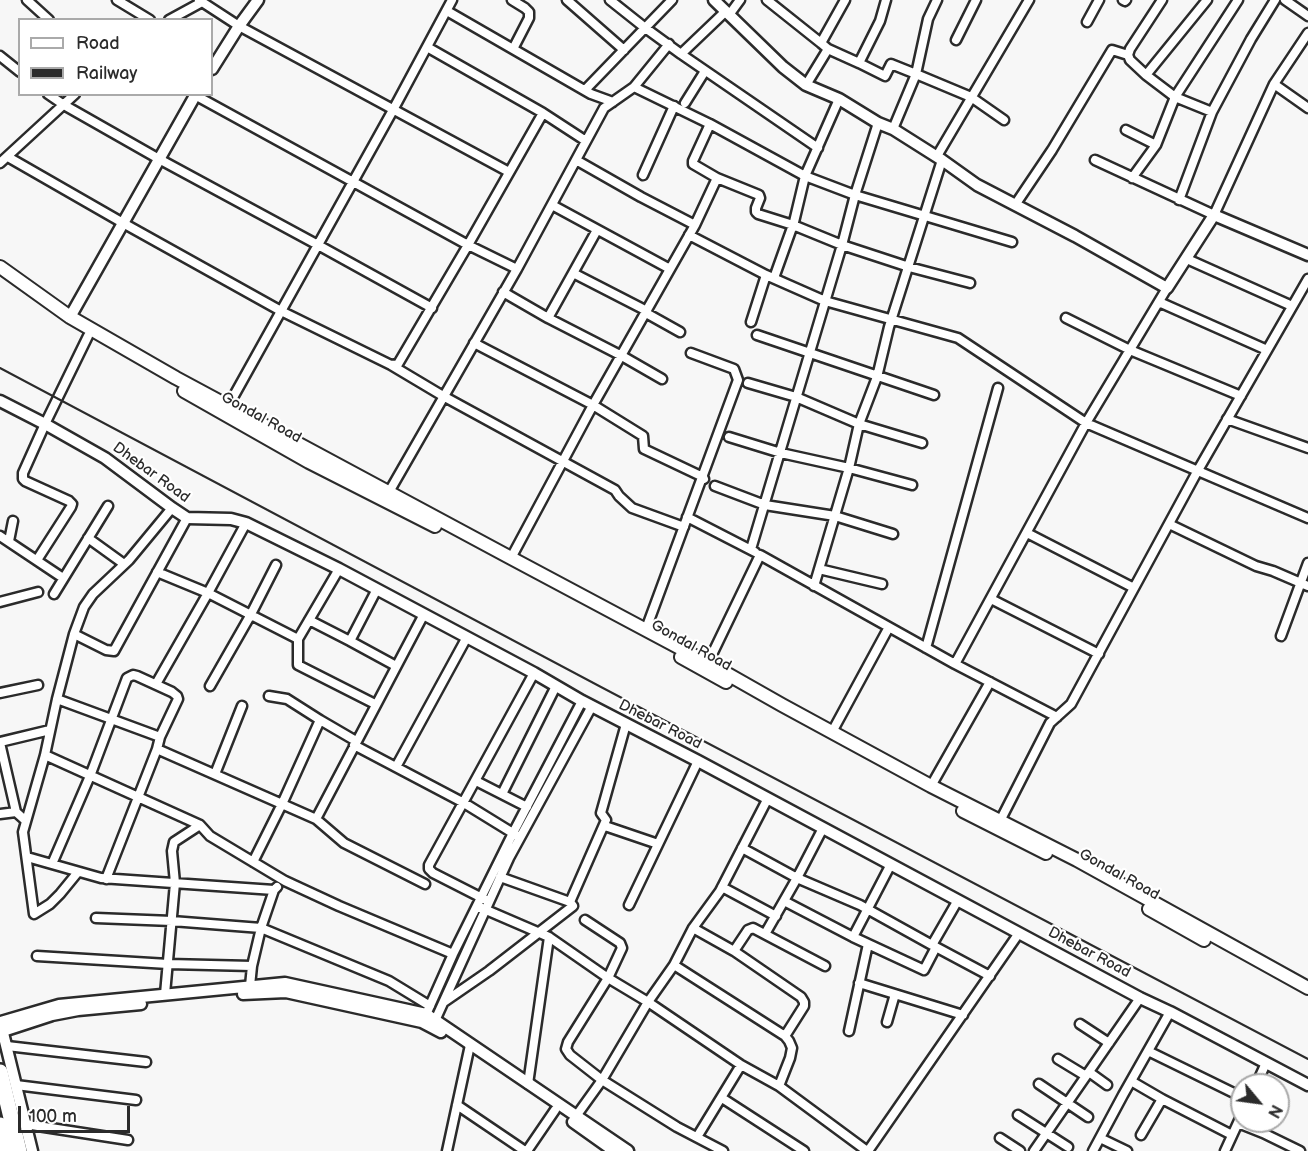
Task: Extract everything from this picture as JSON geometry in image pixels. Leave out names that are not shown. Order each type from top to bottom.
[{"type":"highway","points":[[0,1072],[19,1151]]},
{"type":"highway","points":[[0,1125],[6,1151]]},
{"type":"main road","points":[[0,267],[65,318]]},
{"type":"main road","points":[[0,276],[65,318],[226,410],[389,492],[646,629],[706,666],[832,732],[998,824],[1088,866],[1308,988]]},
{"type":"main road","name":"Gondal Road","points":[[65,318],[88,336],[226,410],[309,462],[706,666],[998,824],[1308,996]]},
{"type":"street","points":[[27,0],[47,18]]},
{"type":"street","points":[[117,0],[132,4],[148,18]]},
{"type":"street","points":[[213,67],[258,0]]},
{"type":"street","points":[[226,410],[452,0]]},
{"type":"street","points":[[512,0],[529,12],[529,18],[513,49]]},
{"type":"street","points":[[567,0],[624,50]]},
{"type":"street","points":[[609,0],[705,71],[818,148]]},
{"type":"street","points":[[585,90],[672,0]]},
{"type":"street","points":[[714,0],[783,67],[806,85],[839,99],[878,123],[893,129],[977,184],[1167,288]]},
{"type":"street","points":[[681,54],[740,0]]},
{"type":"street","points":[[766,0],[825,46],[885,76],[891,64],[916,74],[971,98],[1004,120]]},
{"type":"street","points":[[806,85],[845,0]]},
{"type":"street","points":[[859,63],[880,21],[886,0]]},
{"type":"street","points":[[893,129],[916,74],[928,19],[937,0]]},
{"type":"street","points":[[956,40],[976,0]]},
{"type":"street","points":[[814,586],[849,468],[859,424],[877,377],[939,158],[971,98],[1029,0]]},
{"type":"street","points":[[1087,22],[1099,0]]},
{"type":"street","points":[[1147,21],[1152,0]]},
{"type":"street","points":[[1162,0],[1130,49],[1128,55],[1130,60],[1175,97],[1212,112]]},
{"type":"street","points":[[1146,75],[1207,0]]},
{"type":"street","points":[[1132,178],[1156,145],[1175,97],[1238,0]]},
{"type":"street","points":[[1179,200],[1212,112],[1275,0]]},
{"type":"street","points":[[1285,0],[1308,16]]},
{"type":"street","points":[[172,18],[201,1],[239,26],[509,172]]},
{"type":"street","points":[[447,11],[585,90],[613,102]]},
{"type":"street","points":[[955,664],[1086,423],[1214,215],[1274,84],[1308,33]]},
{"type":"street","points":[[389,492],[517,269],[604,108],[634,87],[669,44]]},
{"type":"street","points":[[428,47],[543,113],[586,141]]},
{"type":"street","points":[[1015,205],[1052,150],[1112,50],[1128,55]]},
{"type":"street","points":[[0,57],[18,70]]},
{"type":"street","points":[[685,103],[705,71]]},
{"type":"street","points":[[1274,84],[1308,108]]},
{"type":"street","points":[[634,87],[710,124],[806,176],[923,217],[1012,242]]},
{"type":"street","points":[[51,96],[159,159],[432,308]]},
{"type":"street","points":[[0,164],[73,96]]},
{"type":"street","points":[[65,318],[123,223],[194,96]]},
{"type":"street","points":[[197,96],[517,269]]},
{"type":"street","points":[[751,322],[793,225],[806,176],[839,99]]},
{"type":"street","points":[[643,175],[674,106]]},
{"type":"street","points":[[391,365],[398,364],[402,358],[543,113]]},
{"type":"street","points":[[751,549],[878,123]]},
{"type":"street","points":[[710,124],[693,161],[694,167],[759,195],[756,210],[758,214],[909,267],[970,283]]},
{"type":"street","points":[[1126,130],[1156,145]]},
{"type":"street","points":[[8,157],[281,311],[391,365],[443,396],[564,461],[615,490],[632,508],[684,527]]},
{"type":"street","points":[[576,160],[695,225]]},
{"type":"street","points":[[1095,160],[1179,200],[1308,255]]},
{"type":"street","points":[[511,558],[593,405],[695,225],[717,178]]},
{"type":"street","points":[[552,205],[670,269]]},
{"type":"street","points":[[548,318],[597,230]]},
{"type":"street","points":[[689,235],[825,301],[958,338],[1086,423],[1308,518]]},
{"type":"street","points":[[1187,259],[1292,306]]},
{"type":"street","points":[[573,273],[680,332]]},
{"type":"street","points":[[998,824],[1050,723],[1071,704],[1197,472],[1308,279]]},
{"type":"street","points":[[503,292],[662,379]]},
{"type":"street","points":[[1159,302],[1267,350]]},
{"type":"street","points":[[1066,318],[1130,350],[1241,396]]},
{"type":"street","points":[[757,335],[934,395]]},
{"type":"street","points":[[37,560],[72,504],[23,478],[23,473],[88,336]]},
{"type":"street","points":[[474,343],[593,405],[643,436],[644,449],[703,478]]},
{"type":"street","points":[[646,629],[738,380],[734,369],[691,353]]},
{"type":"street","points":[[748,383],[796,397],[859,424],[922,443]]},
{"type":"street","points":[[926,648],[998,388]]},
{"type":"street","name":"Dhebar Road","points":[[1,405],[45,424],[114,463],[187,518],[231,519],[246,523],[339,569],[534,673],[587,704],[1308,1085]]},
{"type":"street","points":[[1227,419],[1307,445]]},
{"type":"street","points":[[729,436],[781,453],[912,485]]},
{"type":"street","points":[[715,486],[765,505],[835,516],[893,534]]},
{"type":"street","points":[[54,594],[108,506]]},
{"type":"street","points":[[78,872],[50,904],[34,914],[23,832],[45,755],[57,699],[74,634],[88,599],[124,564],[172,508]]},
{"type":"street","points":[[74,634],[106,651],[114,651],[187,518]]},
{"type":"street","points":[[687,518],[751,549],[955,664],[1056,717]]},
{"type":"street","points":[[9,541],[13,522]]},
{"type":"street","points":[[156,684],[246,523]]},
{"type":"street","points":[[1169,524],[1256,566],[1304,584]]},
{"type":"street","points":[[1027,532],[1134,588]]},
{"type":"street","points":[[0,536],[63,578]]},
{"type":"street","points":[[88,538],[124,564]]},
{"type":"street","points":[[706,666],[760,555]]},
{"type":"street","points":[[1281,636],[1304,584],[1308,563]]},
{"type":"street","points":[[210,686],[276,565]]},
{"type":"street","points":[[339,569],[298,639],[298,665],[375,704]]},
{"type":"street","points":[[819,569],[882,584]]},
{"type":"street","points":[[157,572],[208,593],[298,639]]},
{"type":"street","points":[[350,641],[377,589]]},
{"type":"street","points":[[0,602],[38,592]]},
{"type":"street","points":[[991,599],[1098,654]]},
{"type":"street","points":[[316,819],[424,614]]},
{"type":"street","points":[[309,621],[396,666]]},
{"type":"street","points":[[832,732],[889,627]]},
{"type":"street","points":[[396,767],[467,637]]},
{"type":"street","points":[[534,673],[429,865],[429,869],[483,904],[549,937],[741,1065],[779,1086],[868,1151],[1019,933]]},
{"type":"street","points":[[52,864],[90,776],[127,678],[137,676],[172,692],[178,699],[160,737],[158,749],[106,879]]},
{"type":"street","points":[[931,786],[990,682]]},
{"type":"street","points":[[0,693],[38,685]]},
{"type":"street","points":[[502,794],[556,686]]},
{"type":"street","points":[[269,696],[287,699],[355,743],[522,837]]},
{"type":"street","points":[[57,699],[160,737]]},
{"type":"street","points":[[442,1004],[513,833],[587,704]]},
{"type":"street","points":[[429,1017],[453,954],[522,837],[587,704]]},
{"type":"street","points":[[215,774],[242,706]]},
{"type":"street","points":[[253,862],[320,720]]},
{"type":"street","points":[[429,1017],[442,1004],[489,972],[539,933],[572,904],[606,820],[601,813],[626,724]]},
{"type":"street","points":[[26,822],[16,812],[0,742],[50,730]]},
{"type":"street","points":[[158,749],[316,819],[344,843],[425,884]]},
{"type":"street","points":[[45,755],[200,825],[210,836],[285,881],[453,954]]},
{"type":"street","points":[[629,905],[698,761]]},
{"type":"street","points":[[476,781],[527,807]]},
{"type":"street","points":[[574,1119],[602,1080],[648,1002],[674,965],[693,928],[722,887],[768,798]]},
{"type":"street","points":[[0,814],[16,812]]},
{"type":"street","points":[[165,994],[175,883],[172,851],[174,842],[200,825]]},
{"type":"street","points":[[608,827],[658,844]]},
{"type":"street","points":[[765,934],[823,828]]},
{"type":"street","points":[[742,848],[797,878],[860,905],[990,976]]},
{"type":"street","points":[[27,857],[106,879],[274,890]]},
{"type":"street","points":[[853,937],[891,864]]},
{"type":"street","points":[[500,877],[572,904],[622,946],[608,978],[568,1042],[566,1049],[570,1055],[602,1080],[677,1127],[723,1151]]},
{"type":"street","points":[[250,986],[261,928],[274,890],[285,881]]},
{"type":"street","points":[[722,887],[776,916]]},
{"type":"street","points":[[784,901],[924,970],[958,900]]},
{"type":"street","points":[[96,918],[261,928],[389,981],[429,1017],[470,1048],[555,1110],[574,1119]]},
{"type":"street","points":[[693,928],[734,951],[801,997],[804,1006],[784,1036]]},
{"type":"street","points":[[734,951],[748,930],[753,928],[825,966]]},
{"type":"street","points":[[528,1084],[549,937]]},
{"type":"street","points":[[849,1031],[868,944]]},
{"type":"street","points":[[37,956],[168,964],[252,966]]},
{"type":"street","points":[[674,965],[789,1041],[792,1048],[790,1058],[779,1086]]},
{"type":"street","points":[[1,1024],[59,1005],[285,983],[429,1017]]},
{"type":"street","points":[[859,983],[963,1015]]},
{"type":"street","points":[[1,1024],[78,1010],[281,992],[429,1017]]},
{"type":"street","points":[[887,1022],[895,994]]},
{"type":"street","points":[[1034,1151],[1140,998]]},
{"type":"street","points":[[1093,1151],[1170,1012]]},
{"type":"street","points":[[1,1024],[32,1151]]},
{"type":"street","points":[[1080,1024],[1109,1043]]},
{"type":"street","points":[[7,1046],[146,1062]]},
{"type":"street","points":[[470,1048],[528,1084],[613,1149],[628,1151]]},
{"type":"street","points":[[447,1151],[470,1048]]},
{"type":"street","points":[[1148,1051],[1230,1091]]},
{"type":"street","points":[[1058,1059],[1107,1085]]},
{"type":"street","points":[[1261,1073],[1266,1063]]},
{"type":"street","points":[[697,1137],[741,1065]]},
{"type":"street","points":[[1131,1081],[1232,1135],[1225,1151]]},
{"type":"street","points":[[1039,1084],[1088,1117]]},
{"type":"street","points":[[16,1085],[136,1100]]},
{"type":"street","points":[[722,1098],[804,1151]]},
{"type":"street","points":[[1141,1135],[1162,1099]]},
{"type":"street","points":[[458,1104],[526,1151],[555,1110]]},
{"type":"street","points":[[1018,1114],[1068,1147]]},
{"type":"street","points":[[26,1124],[128,1140]]},
{"type":"street","points":[[1263,1133],[1300,1151]]},
{"type":"street","points":[[1000,1138],[1020,1151]]},
{"type":"street","points":[[1100,1138],[1127,1151]]},
{"type":"railway","points":[[0,368],[1308,1059]]}]
